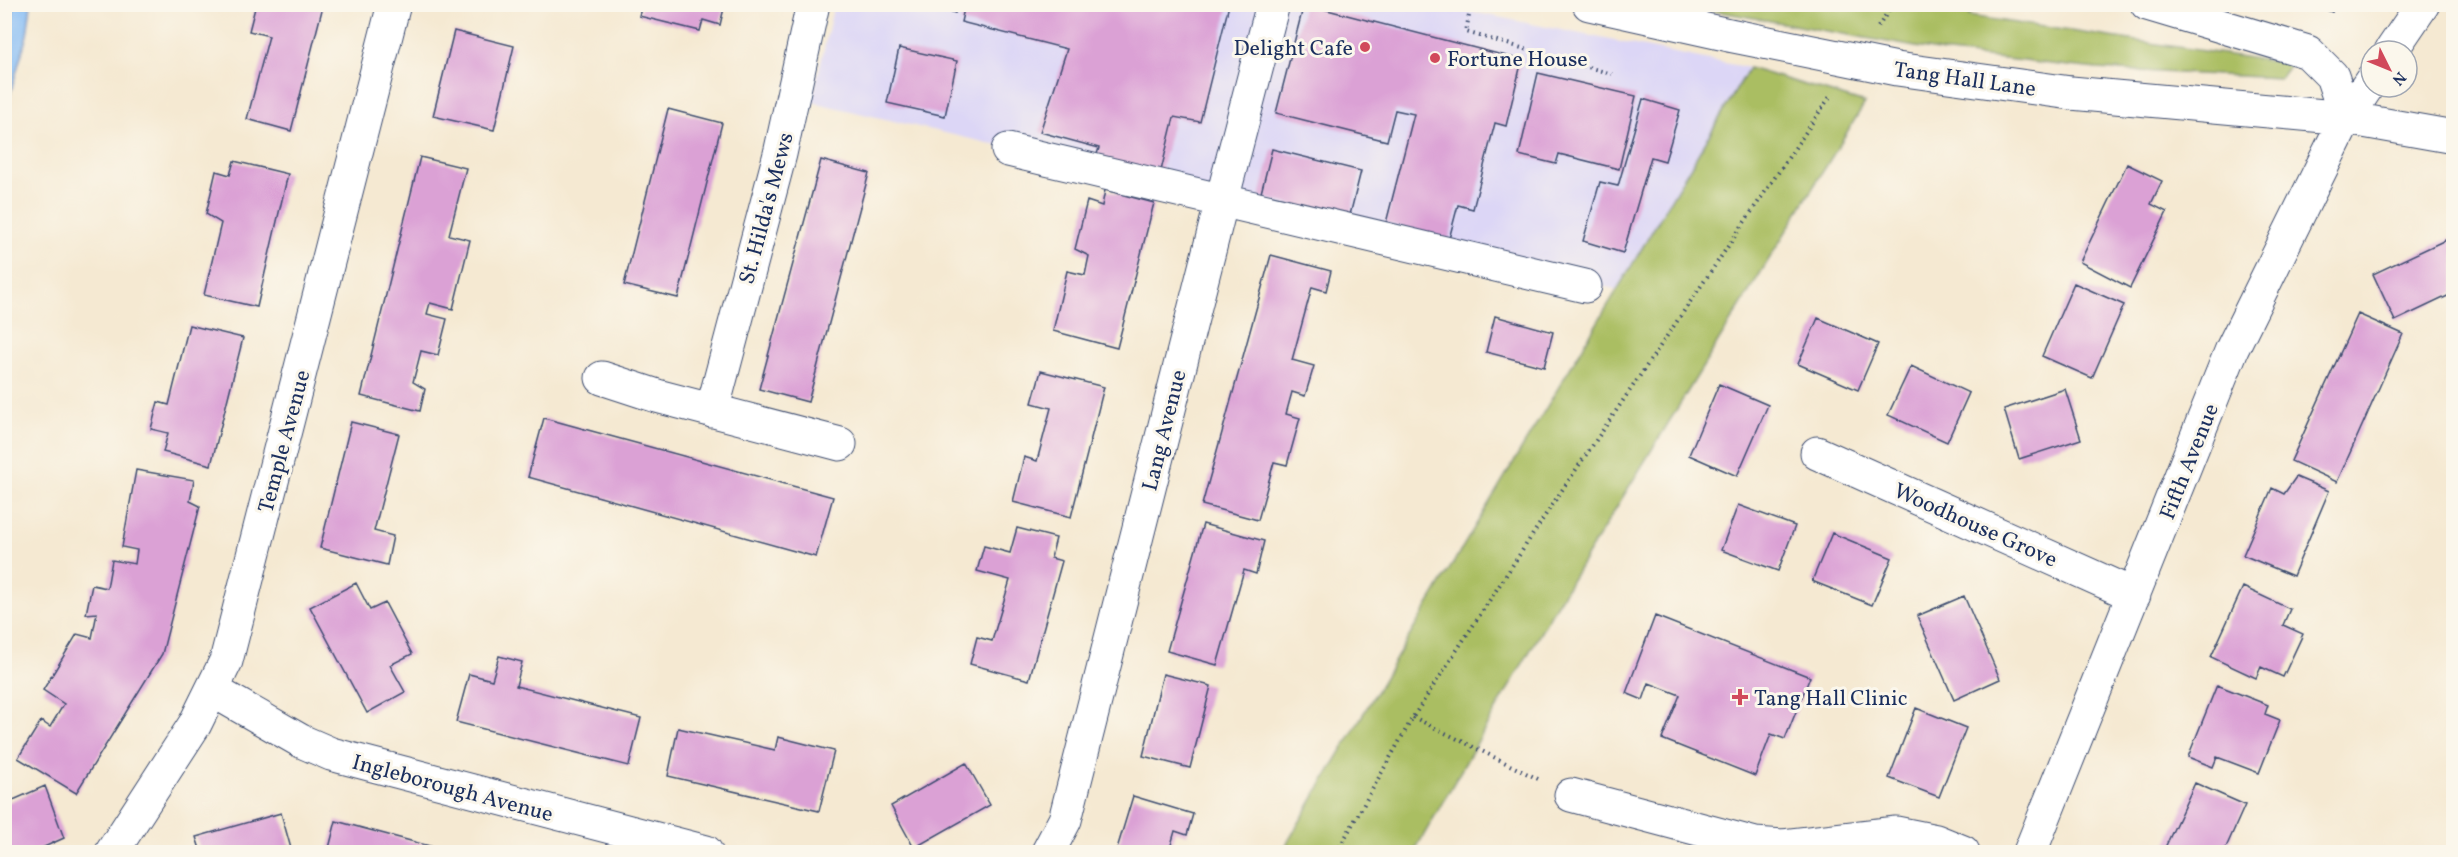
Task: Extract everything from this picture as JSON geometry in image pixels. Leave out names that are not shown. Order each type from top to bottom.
[{"type":"street","name":"Temple Avenue","points":[[112,852],[195,724],[226,660],[394,4]]},
{"type":"street","name":"St. Hilda's Mews","points":[[712,411],[780,154],[813,4]]},
{"type":"street","name":"Lang Avenue","points":[[1048,852],[1065,820],[1274,4]]},
{"type":"street","name":"Tang Hall Lane","points":[[1589,4],[1664,22],[1897,69],[2071,93],[2346,118],[2454,137]]},
{"type":"street","points":[[2147,4],[2307,52],[2332,76],[2346,118]]},
{"type":"street","points":[[2399,39],[2423,4]]},
{"type":"street","name":"Fifth Avenue","points":[[2030,852],[2232,349],[2346,118],[2359,99]]},
{"type":"street","points":[[1008,150],[1586,286]]},
{"type":"street","points":[[602,378],[712,411],[840,444]]},
{"type":"street","name":"Woodhouse Grove","points":[[1817,453],[2134,595]]},
{"type":"street","name":"Ingleborough Avenue","points":[[212,690],[301,741],[331,754],[706,852]]},
{"type":"street","points":[[1571,795],[1755,844],[1783,846],[1896,833],[1936,841],[1963,852]]},
{"type":"path","points":[[1471,4],[1466,32],[1612,74]]},
{"type":"path","points":[[1873,34],[1893,4]]},
{"type":"path","points":[[1337,852],[1413,717],[1554,502],[1833,92]]},
{"type":"path","points":[[1413,717],[1571,795]]},
{"type":"shaded area","points":[[834,4],[1438,5],[1749,68],[1619,290],[812,102]]},
{"type":"green space","points":[[1689,5],[1973,5],[1969,16],[2291,64],[2280,78],[2097,69],[1949,53]]},
{"type":"green space","points":[[1749,68],[1865,103],[1557,604],[1414,852],[1282,852],[1398,655]]},
{"type":"water","points":[[14,5],[31,5],[27,35],[5,112],[5,58]]},
{"type":"building","points":[[256,4],[323,6],[291,131],[247,119],[269,36],[249,31]]},
{"type":"building","points":[[642,4],[725,4],[720,25],[703,20],[700,31],[639,16]]},
{"type":"building","points":[[928,4],[958,4],[955,13]]},
{"type":"building","points":[[965,4],[1229,5],[1200,122],[1174,117],[1159,179],[1093,166],[1099,148],[1040,132],[1067,49],[961,22]]},
{"type":"building","points":[[1304,4],[1522,60],[1506,126],[1495,123],[1473,209],[1458,205],[1449,239],[1386,223],[1414,114],[1395,110],[1387,141],[1276,113]]},
{"type":"building","points":[[2310,4],[2335,4],[2332,12]]},
{"type":"building","points":[[454,31],[514,46],[494,130],[433,116]]},
{"type":"building","points":[[899,48],[957,61],[945,116],[887,103]]},
{"type":"building","points":[[1538,73],[1636,96],[1619,169],[1559,154],[1556,164],[1519,155]]},
{"type":"building","points":[[1643,99],[1680,110],[1665,161],[1651,157],[1623,253],[1583,241],[1600,182],[1618,186]]},
{"type":"building","points":[[668,109],[722,123],[678,298],[624,285]]},
{"type":"building","points":[[1272,149],[1361,171],[1349,219],[1260,197]]},
{"type":"building","points":[[420,157],[466,168],[449,235],[470,240],[453,309],[430,303],[427,314],[447,319],[438,355],[421,351],[413,382],[425,389],[420,411],[361,396]]},
{"type":"building","points":[[821,160],[869,173],[808,402],[759,389]]},
{"type":"building","points":[[234,161],[288,174],[257,307],[204,295],[221,223],[206,214],[216,171],[230,175]]},
{"type":"building","points":[[2127,164],[2162,181],[2151,204],[2167,212],[2130,288],[2080,262]]},
{"type":"building","points":[[1105,190],[1154,203],[1117,348],[1053,331],[1067,271],[1085,275],[1089,256],[1075,249],[1087,201],[1102,206]]},
{"type":"building","points":[[2454,236],[2454,293],[2395,321],[2373,274]]},
{"type":"building","points":[[1271,255],[1331,271],[1326,291],[1312,287],[1292,360],[1314,366],[1305,396],[1292,392],[1286,414],[1300,418],[1287,465],[1274,462],[1258,520],[1202,505]]},
{"type":"building","points":[[2074,283],[2124,305],[2092,378],[2042,356]]},
{"type":"building","points":[[2358,314],[2403,334],[2337,482],[2291,461]]},
{"type":"building","points":[[1495,316],[1553,332],[1544,367],[1486,352]]},
{"type":"building","points":[[1818,318],[1878,344],[1858,390],[1798,364]]},
{"type":"building","points":[[189,325],[243,338],[211,465],[163,452],[168,433],[151,429],[158,402],[169,405]]},
{"type":"building","points":[[1911,366],[1969,393],[1947,442],[1888,415]]},
{"type":"building","points":[[1041,371],[1104,387],[1071,517],[1013,502],[1024,457],[1037,461],[1051,408],[1032,403]]},
{"type":"building","points":[[1719,384],[1768,405],[1737,476],[1689,455]]},
{"type":"building","points":[[2065,389],[2081,439],[2019,459],[2004,409]]},
{"type":"building","points":[[544,418],[833,497],[816,557],[528,477]]},
{"type":"building","points":[[351,422],[399,434],[374,531],[393,536],[387,565],[320,548]]},
{"type":"building","points":[[136,470],[194,480],[190,501],[200,506],[162,654],[76,793],[18,758],[41,721],[50,727],[64,704],[43,690],[77,634],[92,638],[97,613],[86,614],[92,585],[107,588],[112,560],[135,564],[137,550],[122,547]]},
{"type":"building","points":[[2296,477],[2329,491],[2293,576],[2243,555],[2272,488],[2284,494]]},
{"type":"building","points":[[1738,505],[1795,526],[1778,571],[1721,550]]},
{"type":"building","points":[[1203,524],[1264,541],[1256,574],[1244,570],[1217,665],[1167,651]]},
{"type":"building","points":[[1017,528],[1056,538],[1051,558],[1062,561],[1029,680],[970,664],[977,637],[992,641],[1010,580],[977,571],[984,546],[1010,553]]},
{"type":"building","points":[[1832,533],[1892,558],[1872,605],[1812,581]]},
{"type":"building","points":[[356,583],[370,610],[385,603],[412,654],[390,665],[405,692],[367,713],[310,607]]},
{"type":"building","points":[[2243,587],[2290,609],[2283,625],[2303,634],[2283,677],[2261,667],[2256,678],[2211,657]]},
{"type":"building","points":[[1964,596],[2000,679],[1954,700],[1917,616]]},
{"type":"building","name":"Tang Hall Clinic","points":[[1655,616],[1810,677],[1785,739],[1771,734],[1755,776],[1662,739],[1680,695],[1649,683],[1643,700],[1626,693]]},
{"type":"building","points":[[499,656],[522,662],[516,686],[641,718],[629,766],[456,722],[469,674],[492,680]]},
{"type":"building","points":[[1163,674],[1211,686],[1190,768],[1143,756]]},
{"type":"building","points":[[2217,685],[2268,705],[2265,714],[2280,720],[2259,773],[2217,757],[2213,767],[2188,757]]},
{"type":"building","points":[[1916,708],[1966,728],[1939,797],[1889,778]]},
{"type":"building","points":[[678,728],[775,750],[778,737],[834,751],[819,811],[668,776]]},
{"type":"building","points":[[966,763],[990,805],[914,848],[891,806]]},
{"type":"building","points":[[2195,783],[2245,805],[2224,852],[2163,852]]},
{"type":"building","points":[[45,786],[64,838],[33,852],[4,852],[4,804]]},
{"type":"building","points":[[1133,796],[1193,814],[1187,835],[1175,831],[1169,852],[1116,852]]},
{"type":"building","points":[[281,813],[292,852],[201,852],[196,837]]},
{"type":"building","points":[[336,821],[452,852],[328,852]]},
{"type":"place","name":"Delight Cafe","points":[[1365,47]]},
{"type":"place","name":"Fortune House","points":[[1435,58]]},
{"type":"place","name":"Tang Hall Clinic","points":[[1740,697]]}]
